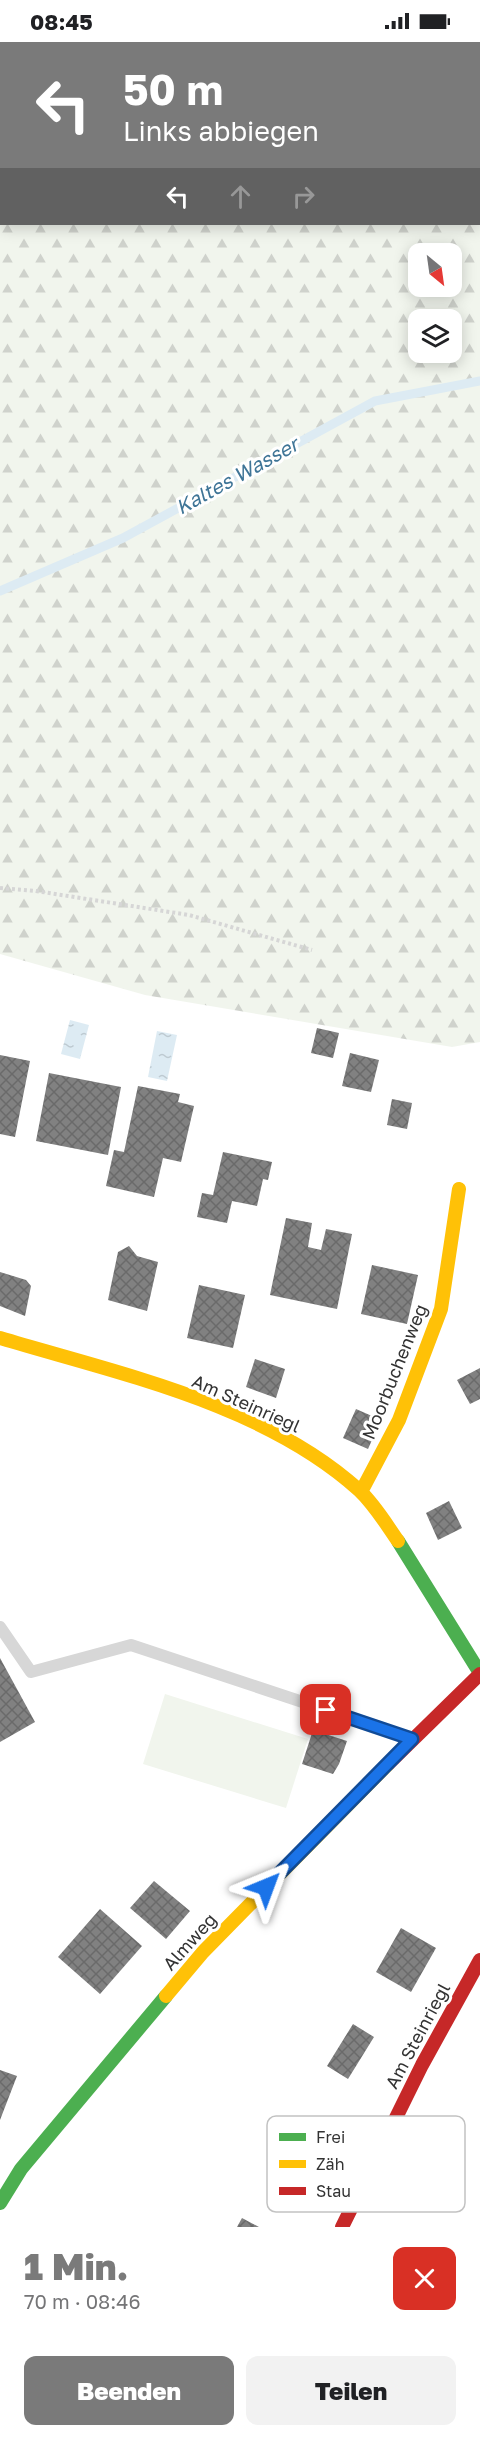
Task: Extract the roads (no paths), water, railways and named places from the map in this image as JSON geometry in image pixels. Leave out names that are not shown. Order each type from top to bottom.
[{"type":"street","name":"Moorbuchenweg","points":[[361,1492],[399,1420],[441,1309],[459,1189]]},
{"type":"street","name":"Am Steinriegl","points":[[0,1338],[215,1407],[282,1436],[334,1468],[361,1492],[429,1585],[480,1674]]},
{"type":"street","name":"Almweg","points":[[0,2204],[21,2169],[203,1952],[412,1739],[480,1674]]},
{"type":"street","name":"Am Steinriegl","points":[[397,2116],[480,1960]]},
{"type":"street","name":"Am Steinriegl","points":[[342,2227],[349,2212]]},
{"type":"lane","points":[[0,1627],[31,1672],[131,1645],[412,1739]]},
{"type":"water","points":[[70,1020],[89,1025],[80,1059],[61,1054]]},
{"type":"water","points":[[157,1031],[177,1035],[167,1081],[148,1077]]},
{"type":"waterway","name":"Kaltes Wasser","points":[[0,591],[123,538],[375,401],[480,381]]}]
